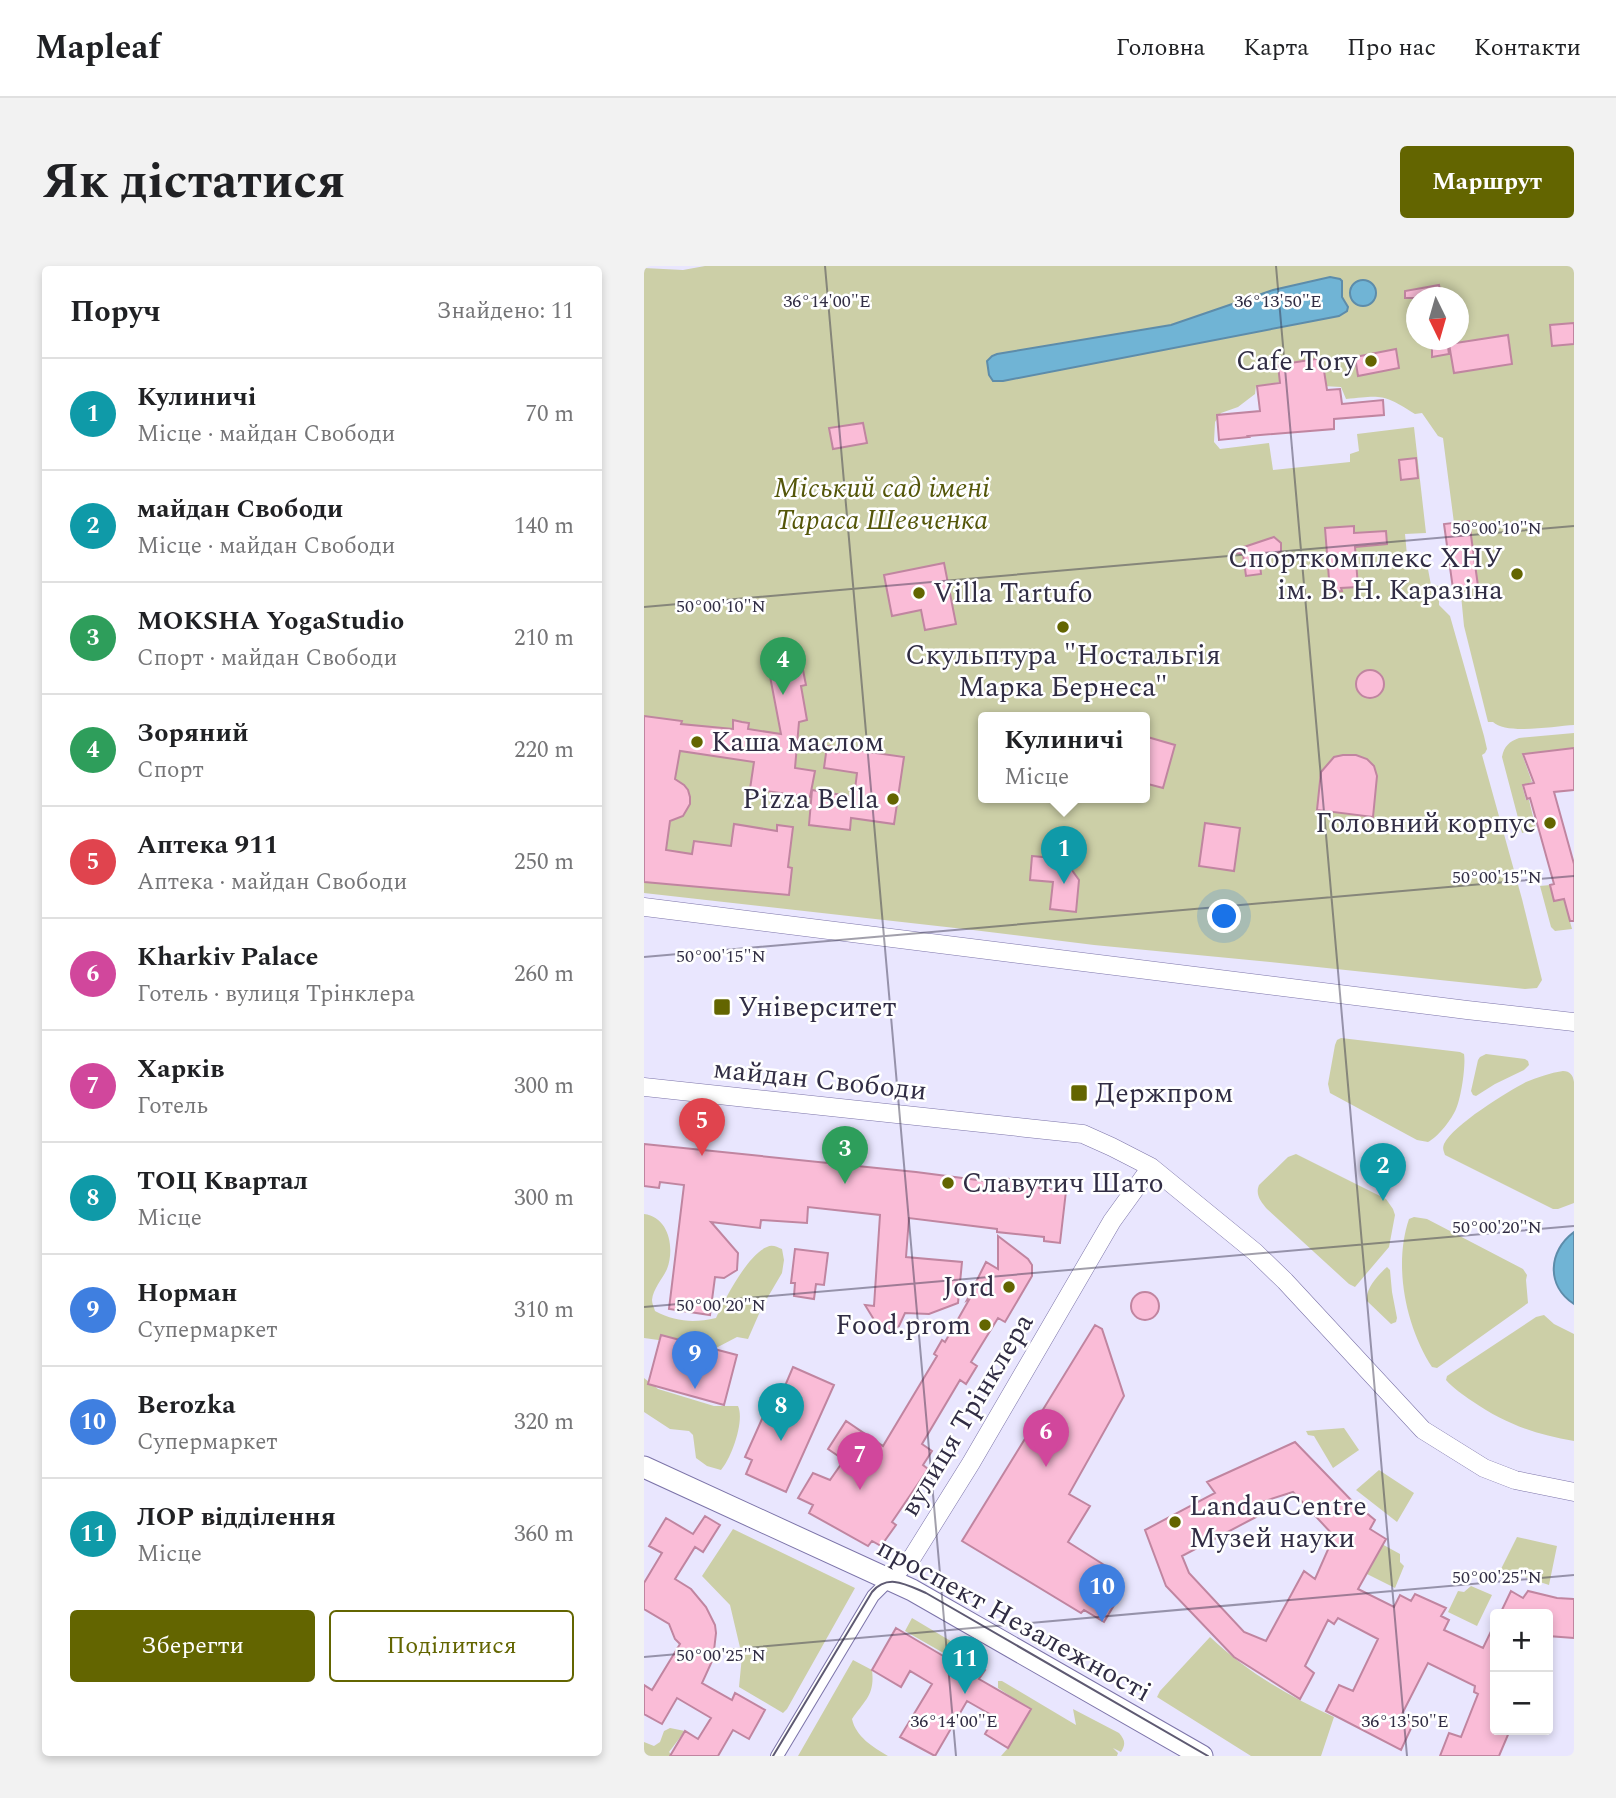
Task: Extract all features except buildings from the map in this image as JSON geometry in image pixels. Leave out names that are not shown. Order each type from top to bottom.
[{"type":"main road","points":[[644,907],[1574,1022]]},
{"type":"main road","name":"майдан Свободи","points":[[644,1087],[1083,1134],[1151,1167],[1255,1252],[1423,1430],[1484,1468],[1515,1480],[1574,1492]]},
{"type":"main road","name":"вулиця Трінклера","points":[[890,1579],[913,1556],[971,1463],[1112,1221],[1151,1167]]},
{"type":"main road","name":"проспект Незалежності","points":[[644,1467],[912,1590],[1202,1756]]},
{"type":"street","name":"вулиця Трінклера","points":[[777,1756],[873,1596],[890,1579]]},
{"type":"green space","name":"Міський сад імені Тараса Шевченка","points":[[1574,266],[1574,725],[1519,729],[1488,722],[1464,626],[1443,438],[1438,436],[1422,413],[1415,414],[1389,399],[1346,399],[1341,387],[1323,386],[1325,375],[1256,386],[1255,394],[1238,407],[1221,413],[1215,422],[1214,442],[1220,449],[1269,443],[1273,470],[1350,462],[1350,454],[1359,451],[1357,434],[1414,427],[1426,533],[1405,534],[1408,566],[1427,564],[1431,585],[1439,586],[1443,590],[1439,605],[1450,616],[1484,736],[1487,749],[1482,755],[1542,980],[1537,988],[1525,989],[1094,945],[644,893],[644,268]]},
{"type":"green space","points":[[1574,733],[1574,748],[1522,754],[1532,782],[1522,785],[1526,800],[1529,800],[1536,829],[1522,833],[1502,757],[1504,750],[1519,738]]},
{"type":"green space","points":[[1550,885],[1554,901],[1564,899],[1572,929],[1555,931],[1551,927],[1540,886]]},
{"type":"green space","points":[[1341,1038],[1464,1054],[1464,1074],[1458,1104],[1451,1118],[1432,1140],[1417,1140],[1330,1093],[1328,1084],[1335,1045]]},
{"type":"green space","points":[[1486,1054],[1525,1059],[1529,1065],[1476,1096],[1471,1091],[1478,1060]]},
{"type":"green space","points":[[1563,1071],[1571,1074],[1574,1082],[1574,1203],[1553,1209],[1445,1155],[1443,1146],[1449,1136],[1481,1110],[1526,1082]]},
{"type":"green space","points":[[1296,1154],[1386,1199],[1393,1209],[1395,1215],[1389,1247],[1355,1287],[1267,1209],[1259,1198],[1259,1185],[1288,1157]]},
{"type":"green space","points":[[644,1214],[659,1221],[670,1243],[667,1269],[652,1300],[655,1311],[678,1319],[700,1321],[716,1318],[752,1258],[769,1246],[782,1249],[782,1273],[762,1307],[748,1339],[737,1337],[716,1348],[644,1338]]},
{"type":"green space","points":[[1409,1219],[1427,1219],[1523,1269],[1527,1275],[1528,1303],[1437,1368],[1432,1367],[1415,1334],[1405,1296],[1402,1276],[1404,1237]]},
{"type":"green space","points":[[1387,1267],[1390,1270],[1397,1318],[1396,1322],[1391,1324],[1367,1301],[1370,1287]]},
{"type":"green space","points":[[1544,1315],[1554,1324],[1574,1334],[1574,1441],[1508,1422],[1472,1401],[1446,1380],[1447,1376],[1456,1370],[1536,1317]]},
{"type":"green space","points":[[644,1378],[658,1389],[714,1406],[738,1406],[740,1421],[736,1440],[721,1470],[707,1466],[696,1458],[693,1435],[689,1431],[670,1429],[644,1412]]},
{"type":"green space","points":[[1344,1428],[1359,1450],[1333,1468],[1314,1436],[1308,1435],[1306,1431]]},
{"type":"green space","points":[[1379,1470],[1414,1493],[1397,1522],[1356,1490]]},
{"type":"green space","points":[[733,1529],[855,1588],[783,1713],[739,1687],[742,1656],[730,1605],[702,1576]]},
{"type":"green space","points":[[1517,1537],[1557,1546],[1549,1585],[1501,1569]]},
{"type":"green space","points":[[1380,1543],[1400,1554],[1400,1562],[1404,1566],[1395,1588],[1365,1573]]},
{"type":"green space","points":[[1471,1586],[1492,1595],[1477,1626],[1448,1612],[1458,1591],[1464,1592]]},
{"type":"green space","points":[[912,1618],[954,1643],[947,1655],[905,1631]]},
{"type":"green space","points":[[1210,1637],[1238,1661],[1269,1682],[1334,1717],[1321,1756],[1251,1756],[1157,1697]]},
{"type":"green space","points":[[853,1660],[872,1670],[873,1679],[868,1697],[852,1719],[854,1725],[866,1741],[888,1756],[798,1756]]},
{"type":"green space","points":[[998,1681],[1076,1725],[1073,1709],[1119,1733],[1124,1742],[1123,1749],[1121,1752],[1113,1748],[1118,1753],[1117,1756],[1001,1756],[1031,1710],[998,1688]]},
{"type":"green space","points":[[670,1728],[685,1731],[669,1752],[670,1756],[644,1756],[644,1742],[654,1746],[660,1742],[664,1731]]},
{"type":"water","points":[[1330,277],[1342,281],[1342,297],[1348,307],[1347,311],[1339,316],[1003,381],[993,381],[989,375],[987,361],[997,354],[1171,325],[1273,290]]},
{"type":"water","points":[[1363,280],[1373,283],[1376,293],[1373,303],[1363,306],[1353,303],[1350,293],[1353,283]]},
{"type":"water","points":[[1574,1232],[1574,1304],[1559,1288],[1554,1268],[1559,1249]]},
{"type":"tram line","points":[[773,1756],[872,1592],[878,1586],[891,1582],[905,1584],[926,1593],[1208,1756]]},
{"type":"place","name":"Cafe Tory","points":[[1371,361]]},
{"type":"place","name":"Спорткомплекс ХНУ ім. В. Н. Каразіна","points":[[1517,574]]},
{"type":"place","name":"Villa Tartufo","points":[[919,593]]},
{"type":"place","name":"Скульптура \"Ностальгія Марка Бернеса\"","points":[[1063,627]]},
{"type":"place","name":"Зоряний","points":[[783,695]]},
{"type":"place","name":"Каша маслом","points":[[697,742]]},
{"type":"place","name":"Pizza Bella","points":[[893,799]]},
{"type":"place","name":"Головний корпус","points":[[1550,823]]},
{"type":"place","name":"Кулиничі","points":[[1064,884]]},
{"type":"place","name":"Університет","points":[[722,1007]]},
{"type":"place","name":"Держпром","points":[[1079,1093]]},
{"type":"place","name":"Аптека 911","points":[[702,1156]]},
{"type":"place","name":"Славутич Шато","points":[[948,1183]]},
{"type":"place","name":"MOKSHA YogaStudio","points":[[845,1184]]},
{"type":"place","name":"майдан Свободи","points":[[1383,1201]]},
{"type":"place","name":"Jord","points":[[1009,1287]]},
{"type":"place","name":"Food.prom","points":[[985,1325]]},
{"type":"place","name":"Норман","points":[[695,1389]]},
{"type":"place","name":"ТОЦ Квартал","points":[[781,1441]]},
{"type":"place","name":"Kharkiv Palace","points":[[1046,1467]]},
{"type":"place","name":"Харків","points":[[860,1490]]},
{"type":"place","name":"LandauCentre Музей науки","points":[[1175,1522]]},
{"type":"place","name":"Berozka","points":[[1102,1622]]},
{"type":"place","name":"ЛОР відділення","points":[[965,1694]]}]
